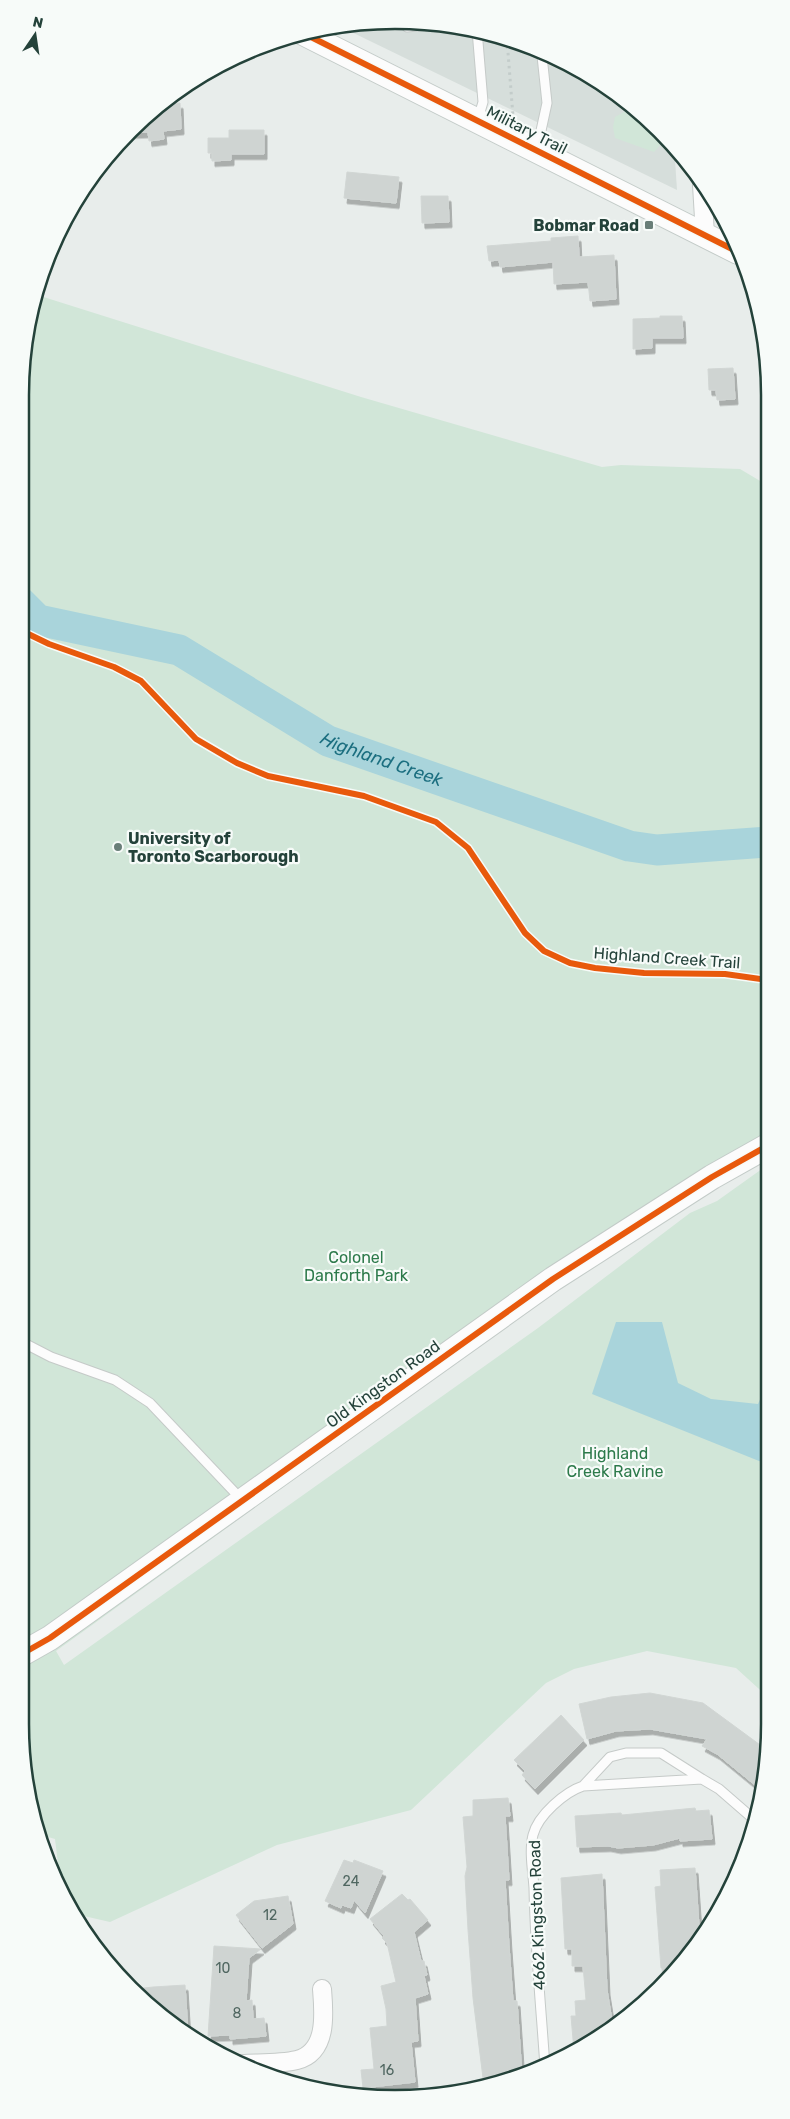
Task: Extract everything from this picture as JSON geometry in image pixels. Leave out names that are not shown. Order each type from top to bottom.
[{"type":"street","name":"Military Trail","points":[[313,38],[730,248]]},
{"type":"street","points":[[703,197],[706,235]]},
{"type":"street","name":"Old Kingston Road","points":[[29,1650],[50,1638],[553,1279],[712,1177],[761,1150]]},
{"type":"street","points":[[257,2063],[297,2060],[310,2051],[317,2042],[323,2027],[322,1989]]},
{"type":"lane","points":[[478,38],[483,102],[478,121]]},
{"type":"lane","points":[[537,151],[547,103],[542,60]]},
{"type":"lane","points":[[29,1346],[51,1357],[115,1380],[150,1403],[243,1501]]},
{"type":"lane","name":"4662 Kingston Road","points":[[583,1786],[610,1758],[626,1753],[661,1753],[718,1789],[750,1816]]},
{"type":"lane","name":"4662 Kingston Road","points":[[544,2058],[534,1905],[533,1834],[539,1822],[558,1800],[572,1790],[583,1786],[702,1779]]},
{"type":"path","points":[[507,46],[513,117]]},
{"type":"shaded area","points":[[395,29],[443,32],[490,41],[513,48],[557,67],[598,90],[618,104],[654,136],[675,160],[677,190],[351,32]]},
{"type":"green space","points":[[626,111],[661,144],[654,152],[615,138],[613,127],[615,117]]},
{"type":"green space","points":[[42,297],[361,397],[602,467],[621,465],[740,469],[761,481],[761,1143],[56,1651],[64,1665],[538,1328],[690,1213],[717,1201],[761,1170],[761,1691],[736,1668],[647,1651],[574,1669],[546,1683],[411,1810],[277,1845],[110,1922],[83,1916],[58,1867],[55,1839],[46,1836],[41,1819],[32,1772],[29,1724],[29,395],[32,347]]},
{"type":"water","points":[[616,1322],[662,1322],[678,1383],[711,1399],[758,1404],[761,1397],[761,1462],[592,1394]]},
{"type":"building","points":[[173,103],[180,103],[181,129],[163,131],[164,139],[149,141],[148,132],[140,132]]},
{"type":"building","points":[[229,130],[264,130],[264,154],[231,154],[231,160],[212,161],[212,153],[208,153],[208,138],[229,138]]},
{"type":"building","points":[[347,172],[399,177],[396,203],[344,198]]},
{"type":"building","points":[[421,196],[448,196],[449,222],[422,223]]},
{"type":"building","points":[[578,236],[579,257],[614,255],[616,299],[590,301],[588,282],[554,284],[553,262],[500,267],[499,260],[489,261],[487,246],[551,241],[551,238]]},
{"type":"building","points":[[660,316],[682,316],[683,338],[652,338],[652,348],[633,349],[633,319],[660,318]]},
{"type":"building","points":[[733,368],[735,399],[717,400],[716,390],[709,390],[708,369]]},
{"type":"building","points":[[650,1693],[703,1703],[760,1745],[756,1786],[717,1754],[702,1746],[707,1739],[650,1729],[616,1731],[587,1739],[579,1704],[611,1697]]},
{"type":"building","points":[[561,1715],[584,1740],[535,1789],[522,1775],[525,1771],[514,1760]]},
{"type":"building","points":[[508,1798],[510,1816],[505,1816],[509,1880],[505,1880],[513,2001],[517,2001],[521,2068],[488,2078],[483,2078],[473,1998],[465,1876],[467,1867],[463,1817],[473,1816],[473,1800]]},
{"type":"building","points":[[695,1808],[696,1811],[709,1810],[712,1839],[680,1841],[680,1838],[653,1845],[618,1848],[608,1846],[577,1847],[575,1816],[621,1813],[622,1815]]},
{"type":"building","points":[[344,1860],[353,1863],[354,1860],[383,1871],[365,1913],[354,1900],[351,1908],[342,1905],[341,1908],[325,1901]]},
{"type":"building","points":[[695,1868],[699,1928],[686,1947],[662,1973],[655,1887],[661,1886],[660,1870]]},
{"type":"building","points":[[602,1874],[607,1990],[612,2019],[573,2043],[571,2016],[576,2016],[575,2001],[586,2000],[583,1966],[572,1966],[572,1949],[565,1949],[561,1878]]},
{"type":"building","points":[[402,1894],[408,1900],[410,1899],[428,1920],[414,1932],[421,1961],[424,1961],[427,1975],[424,1976],[428,1994],[415,1998],[418,2041],[411,2042],[415,2082],[363,2088],[361,2070],[374,2069],[370,2028],[387,2026],[386,2009],[381,1986],[396,1982],[387,1943],[382,1938],[384,1936],[370,1919]]},
{"type":"building","points":[[288,1896],[293,1924],[262,1948],[236,1915],[254,1901]]},
{"type":"building","points":[[214,1946],[261,1949],[249,1958],[246,2001],[252,2000],[253,2019],[264,2018],[266,2036],[230,2039],[230,2035],[208,2036]]},
{"type":"building","points":[[185,1985],[188,2026],[142,1988]]},
{"type":"waterway","name":"Highland Creek","points":[[29,611],[38,620],[179,650],[328,741],[629,846],[657,850],[761,843]]},
{"type":"cycle path","points":[[313,38],[730,248]]},
{"type":"cycle path","name":"Highland Creek Trail","points":[[29,634],[49,644],[114,667],[141,681],[196,739],[237,763],[268,776],[364,796],[436,822],[468,848],[525,933],[544,951],[570,963],[595,968],[644,973],[725,974],[761,979]]},
{"type":"cycle path","points":[[29,1650],[50,1638],[553,1279],[712,1177],[761,1149]]},
{"type":"place","name":"Bobmar Road","points":[[649,225]]},
{"type":"place","name":"University of Toronto Scarborough","points":[[118,847]]},
{"type":"park label","name":"Colonel Danforth Park","points":[[356,1266]]},
{"type":"park label","name":"Highland Creek Ravine","points":[[615,1462]]}]
